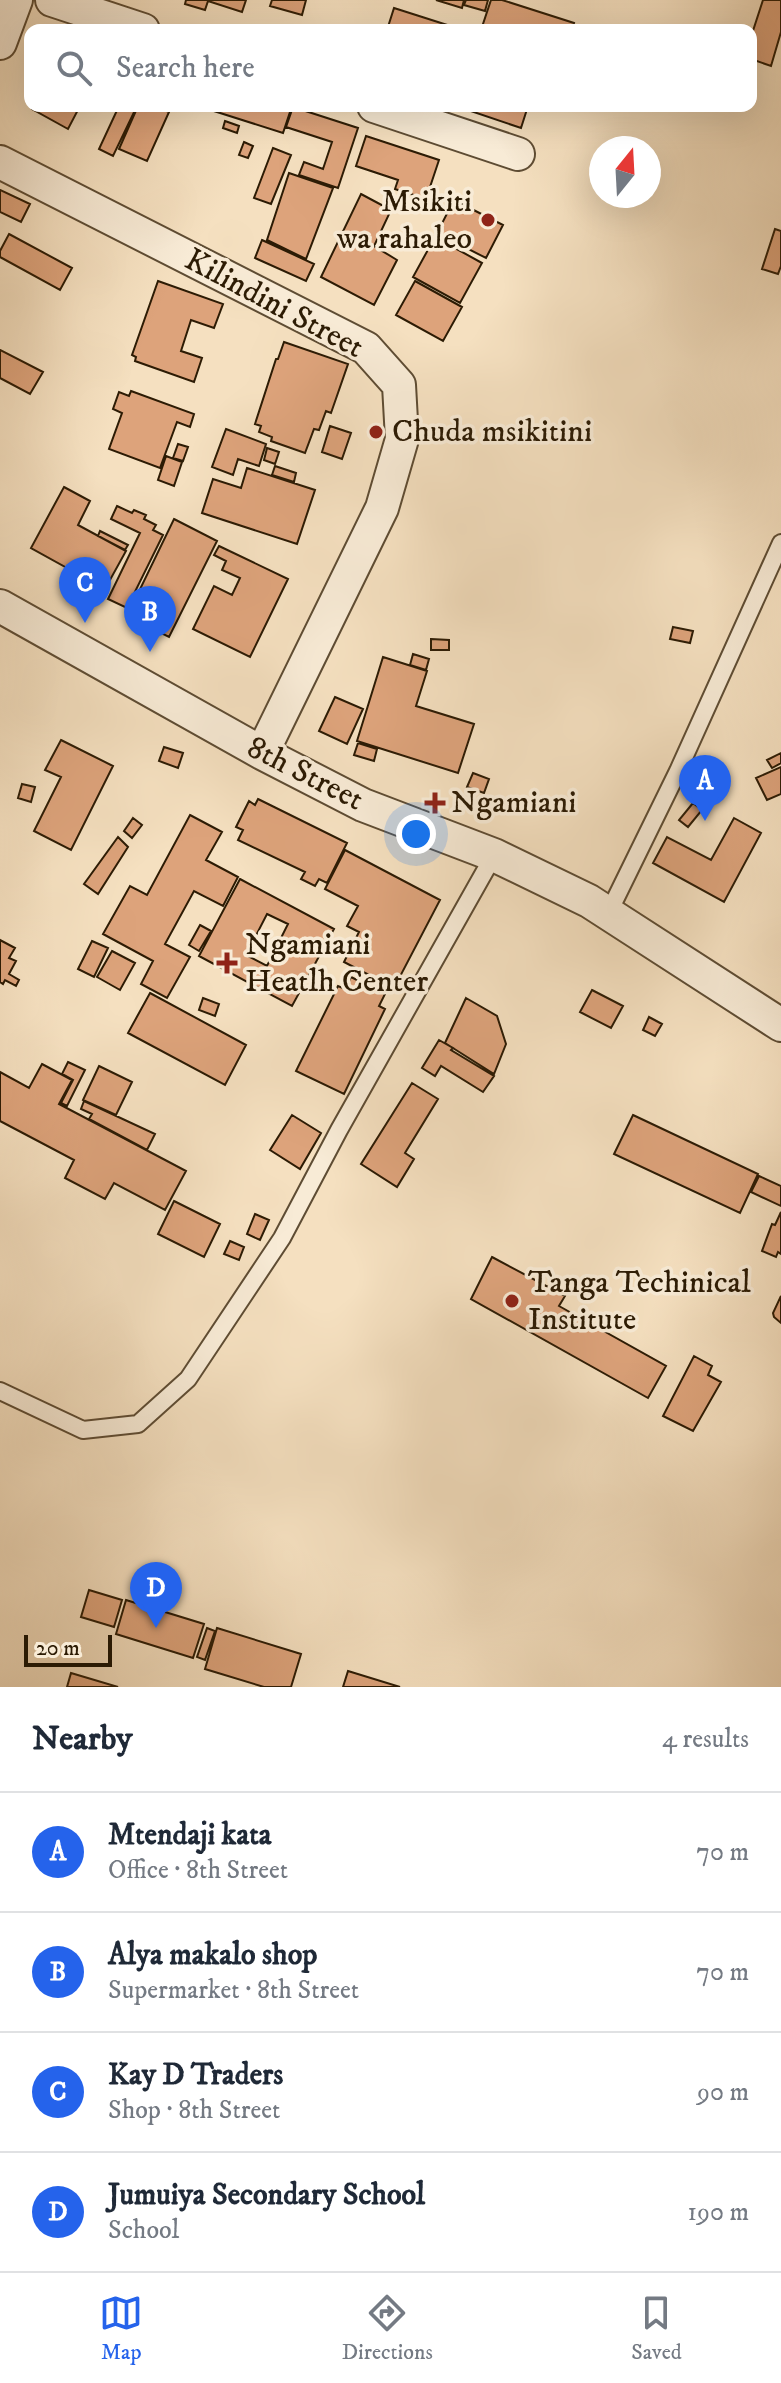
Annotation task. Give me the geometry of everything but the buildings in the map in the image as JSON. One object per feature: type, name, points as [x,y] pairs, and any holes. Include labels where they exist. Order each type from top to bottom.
[{"type":"street","points":[[0,43],[16,0]]},
{"type":"street","points":[[52,0],[125,24]]},
{"type":"street","points":[[392,112],[518,154]]},
{"type":"street","name":"Kilindini Street","points":[[0,162],[366,348],[399,385],[402,439],[382,508],[262,753]]},
{"type":"street","name":"8th Street","points":[[0,606],[262,753],[363,805],[494,855],[589,901],[781,1025]]},
{"type":"lane","points":[[608,914],[678,771],[781,543]]},
{"type":"lane","points":[[0,1391],[83,1430],[138,1424],[188,1379],[282,1238],[339,1130],[494,855]]},
{"type":"place","name":"Msikiti wa rahaleo","points":[[488,220]]},
{"type":"place","name":"Chuda msikitini","points":[[376,432]]},
{"type":"place","name":"Kay D Traders","points":[[85,623]]},
{"type":"place","name":"Alya makalo shop","points":[[150,652]]},
{"type":"place","name":"Ngamiani","points":[[435,803]]},
{"type":"place","name":"Mtendaji kata","points":[[705,821]]},
{"type":"place","name":"Ngamiani Heatlh Center","points":[[227,963]]},
{"type":"place","name":"Tanga Techinical Institute","points":[[512,1301]]},
{"type":"place","name":"Jumuiya Secondary School","points":[[156,1628]]}]
